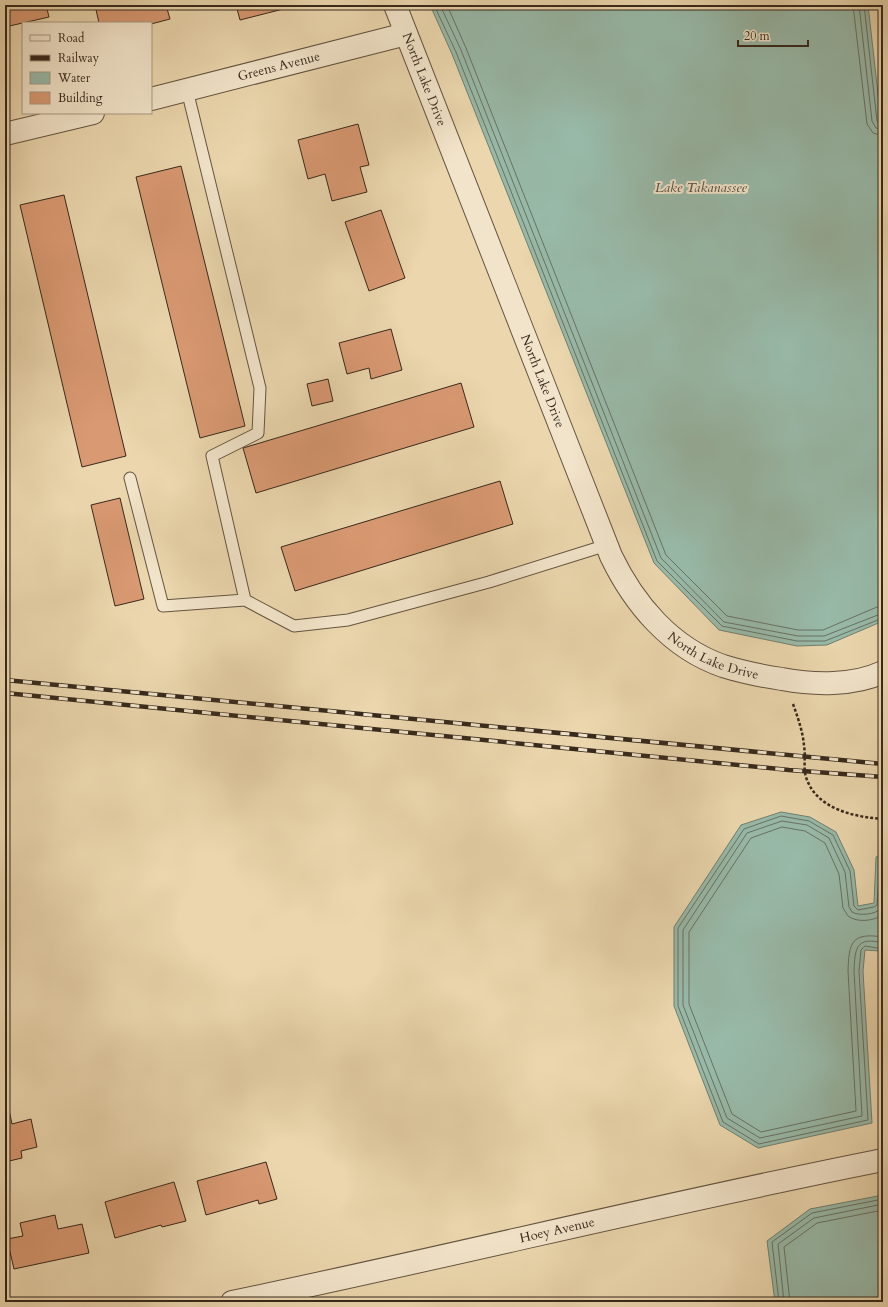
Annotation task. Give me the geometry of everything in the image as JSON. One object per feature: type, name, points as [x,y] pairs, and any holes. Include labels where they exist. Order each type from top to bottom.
[{"type":"street","name":"North Lake Drive","points":[[395,5],[607,545],[620,575],[633,596],[651,618],[672,637],[699,655],[721,665],[749,674],[798,682],[827,683],[860,679],[883,672]]},
{"type":"street","name":"Greens Avenue","points":[[152,99],[406,34]]},
{"type":"street","points":[[5,134],[90,114]]},
{"type":"street","name":"Hoey Avenue","points":[[232,1302],[384,1271],[516,1239],[883,1160]]},
{"type":"lane","points":[[187,90],[260,388],[258,433],[212,456],[245,600]]},
{"type":"lane","points":[[130,478],[163,606],[245,600],[294,626],[348,620],[489,582],[607,545]]},
{"type":"path","points":[[777,679],[790,697],[798,719],[804,746],[804,768],[812,788],[828,804],[841,812],[856,816],[883,819]]},
{"type":"water","name":"Lake Takanassee","points":[[430,5],[868,5],[883,138],[883,621],[827,645],[797,646],[719,630],[654,563],[452,54]]},
{"type":"water","points":[[781,812],[810,817],[836,832],[854,870],[858,906],[874,903],[876,857],[883,853],[883,981],[880,951],[865,950],[863,971],[872,1123],[758,1148],[720,1125],[674,1006],[674,927],[741,825]]},
{"type":"water","points":[[883,1195],[883,1302],[775,1302],[767,1241],[810,1209]]},
{"type":"building","points":[[5,5],[46,5],[49,17],[5,27]]},
{"type":"building","points":[[95,5],[166,5],[170,19],[152,24],[152,22],[99,22]]},
{"type":"building","points":[[236,5],[299,5],[240,20]]},
{"type":"building","points":[[358,124],[369,165],[360,167],[367,192],[332,201],[325,174],[308,179],[298,140]]},
{"type":"building","points":[[181,166],[245,426],[200,438],[136,177]]},
{"type":"building","points":[[64,195],[126,456],[82,467],[20,205]]},
{"type":"building","points":[[381,210],[405,278],[369,291],[345,222]]},
{"type":"building","points":[[391,329],[402,370],[371,379],[369,368],[347,374],[339,343]]},
{"type":"building","points":[[328,379],[333,401],[312,406],[307,384]]},
{"type":"building","points":[[461,383],[474,427],[256,493],[243,448]]},
{"type":"building","points":[[500,481],[513,524],[295,591],[281,547]]},
{"type":"building","points":[[120,498],[144,599],[115,606],[91,505]]},
{"type":"building","points":[[5,1100],[7,1100],[12,1124],[31,1119],[37,1147],[21,1151],[22,1158],[5,1162]]},
{"type":"building","points":[[266,1162],[277,1199],[259,1204],[258,1200],[206,1215],[197,1181]]},
{"type":"building","points":[[174,1182],[186,1221],[162,1227],[161,1225],[115,1238],[105,1202]]},
{"type":"building","points":[[55,1215],[58,1229],[82,1224],[89,1253],[14,1269],[7,1239],[23,1236],[20,1223]]},
{"type":"railway","points":[[5,680],[883,764]]},
{"type":"railway","points":[[5,693],[789,770],[883,777]]}]
